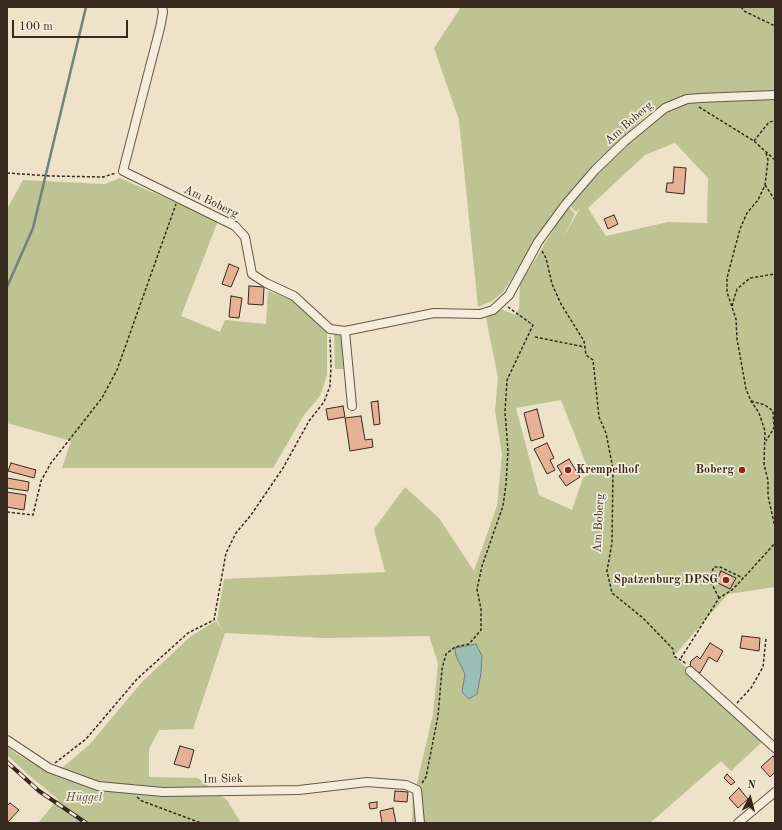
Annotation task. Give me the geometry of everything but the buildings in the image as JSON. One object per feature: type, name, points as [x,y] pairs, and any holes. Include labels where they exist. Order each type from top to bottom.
[{"type":"street","points":[[123,171],[160,28],[163,12],[162,7]]},
{"type":"street","name":"Am Boberg","points":[[123,171],[178,199],[216,215],[235,226],[245,237],[252,274],[266,284],[294,296],[330,329],[345,331],[434,313],[480,314],[493,310],[509,295],[538,242],[565,204],[595,170],[624,142],[665,108],[687,99],[775,95]]},
{"type":"street","points":[[345,331],[352,406]]},
{"type":"street","points":[[690,671],[733,708],[775,748]]},
{"type":"street","name":"Im Siek","points":[[7,740],[49,768],[98,786],[162,792],[299,790],[381,782],[406,785],[417,790]]},
{"type":"street","points":[[417,790],[420,823]]},
{"type":"street","points":[[738,823],[775,792]]},
{"type":"path","points":[[741,7],[744,11],[775,26]]},
{"type":"path","points":[[687,99],[754,141],[775,160]]},
{"type":"path","points":[[754,141],[770,122],[775,121]]},
{"type":"path","points":[[766,153],[768,160],[765,185],[758,200],[747,213],[733,253],[727,278],[727,292],[736,319],[737,339],[744,377],[751,401],[766,431],[764,465],[768,480],[768,496],[775,527]]},
{"type":"path","points":[[7,173],[103,177],[123,171]]},
{"type":"path","points":[[765,185],[775,200]]},
{"type":"path","points":[[7,512],[33,516],[41,481],[52,463],[102,398],[117,370],[178,199]]},
{"type":"path","name":"Am Boberg","points":[[538,242],[546,258],[552,284],[561,304],[584,341],[586,355],[592,360],[599,417],[606,433],[613,469],[612,543],[607,571],[612,593],[643,618],[673,649],[674,656],[686,662],[690,671]]},
{"type":"path","points":[[732,308],[737,289],[750,278],[775,274]]},
{"type":"path","points":[[417,790],[426,777],[438,716],[442,669],[446,654],[455,647],[469,644],[482,630],[481,609],[477,589],[482,566],[503,506],[508,451],[505,412],[507,380],[533,325],[502,303]]},
{"type":"path","points":[[49,768],[86,739],[136,679],[188,633],[214,620],[226,553],[236,533],[251,515],[283,468],[309,421],[324,402],[328,392],[331,367],[330,329]]},
{"type":"path","points":[[535,337],[585,347]]},
{"type":"path","points":[[751,401],[765,405],[773,411],[775,418],[774,428],[766,441]]},
{"type":"path","points":[[680,659],[720,598],[744,578],[775,543]]},
{"type":"path","points":[[720,598],[709,578],[714,567],[720,567],[744,578]]},
{"type":"path","points":[[733,708],[751,688],[763,667],[766,638]]},
{"type":"path","points":[[126,789],[142,801],[201,823]]},
{"type":"green space","name":"Hüggel","points":[[461,7],[775,7],[775,587],[728,594],[674,656],[763,741],[731,771],[721,761],[650,823],[412,823],[413,792],[417,783],[433,714],[438,663],[429,636],[326,638],[225,633],[193,729],[159,730],[149,749],[149,777],[198,778],[227,800],[241,823],[38,823],[58,799],[7,755],[7,746],[18,755],[55,774],[90,744],[142,682],[191,636],[216,621],[222,630],[217,620],[224,579],[385,572],[374,529],[405,487],[439,518],[474,571],[497,506],[502,454],[495,411],[498,378],[486,318],[501,309],[515,315],[519,308],[520,284],[568,206],[575,214],[563,238],[580,208],[576,212],[569,205],[597,172],[655,122],[651,111],[624,136],[558,206],[503,292],[492,301],[478,307],[459,120],[434,48]],"holes":[[[675,143],[708,178],[707,223],[668,222],[606,236],[588,208],[645,155]],[[561,400],[590,474],[583,478],[572,510],[539,495],[516,408]],[[482,656],[477,694],[462,692],[465,674]]]},
{"type":"green space","points":[[120,178],[218,221],[181,316],[220,332],[225,320],[266,324],[268,291],[292,300],[327,332],[327,375],[320,396],[304,415],[273,468],[62,468],[71,441],[7,423],[7,209],[23,180],[105,184]]},
{"type":"green space","points":[[334,332],[339,333],[344,341],[346,369],[335,369]]},
{"type":"water","points":[[476,644],[482,656],[481,673],[477,694],[469,699],[462,692],[465,674],[456,656],[455,648]]},
{"type":"waterway","points":[[7,287],[33,228],[86,7]]},
{"type":"railway","points":[[7,762],[39,791],[86,823]]},
{"type":"place","name":"Krempelhof","points":[[568,470]]},
{"type":"place","name":"Boberg","points":[[742,470]]},
{"type":"place","name":"Spatzenburg DPSG","points":[[726,580]]}]
